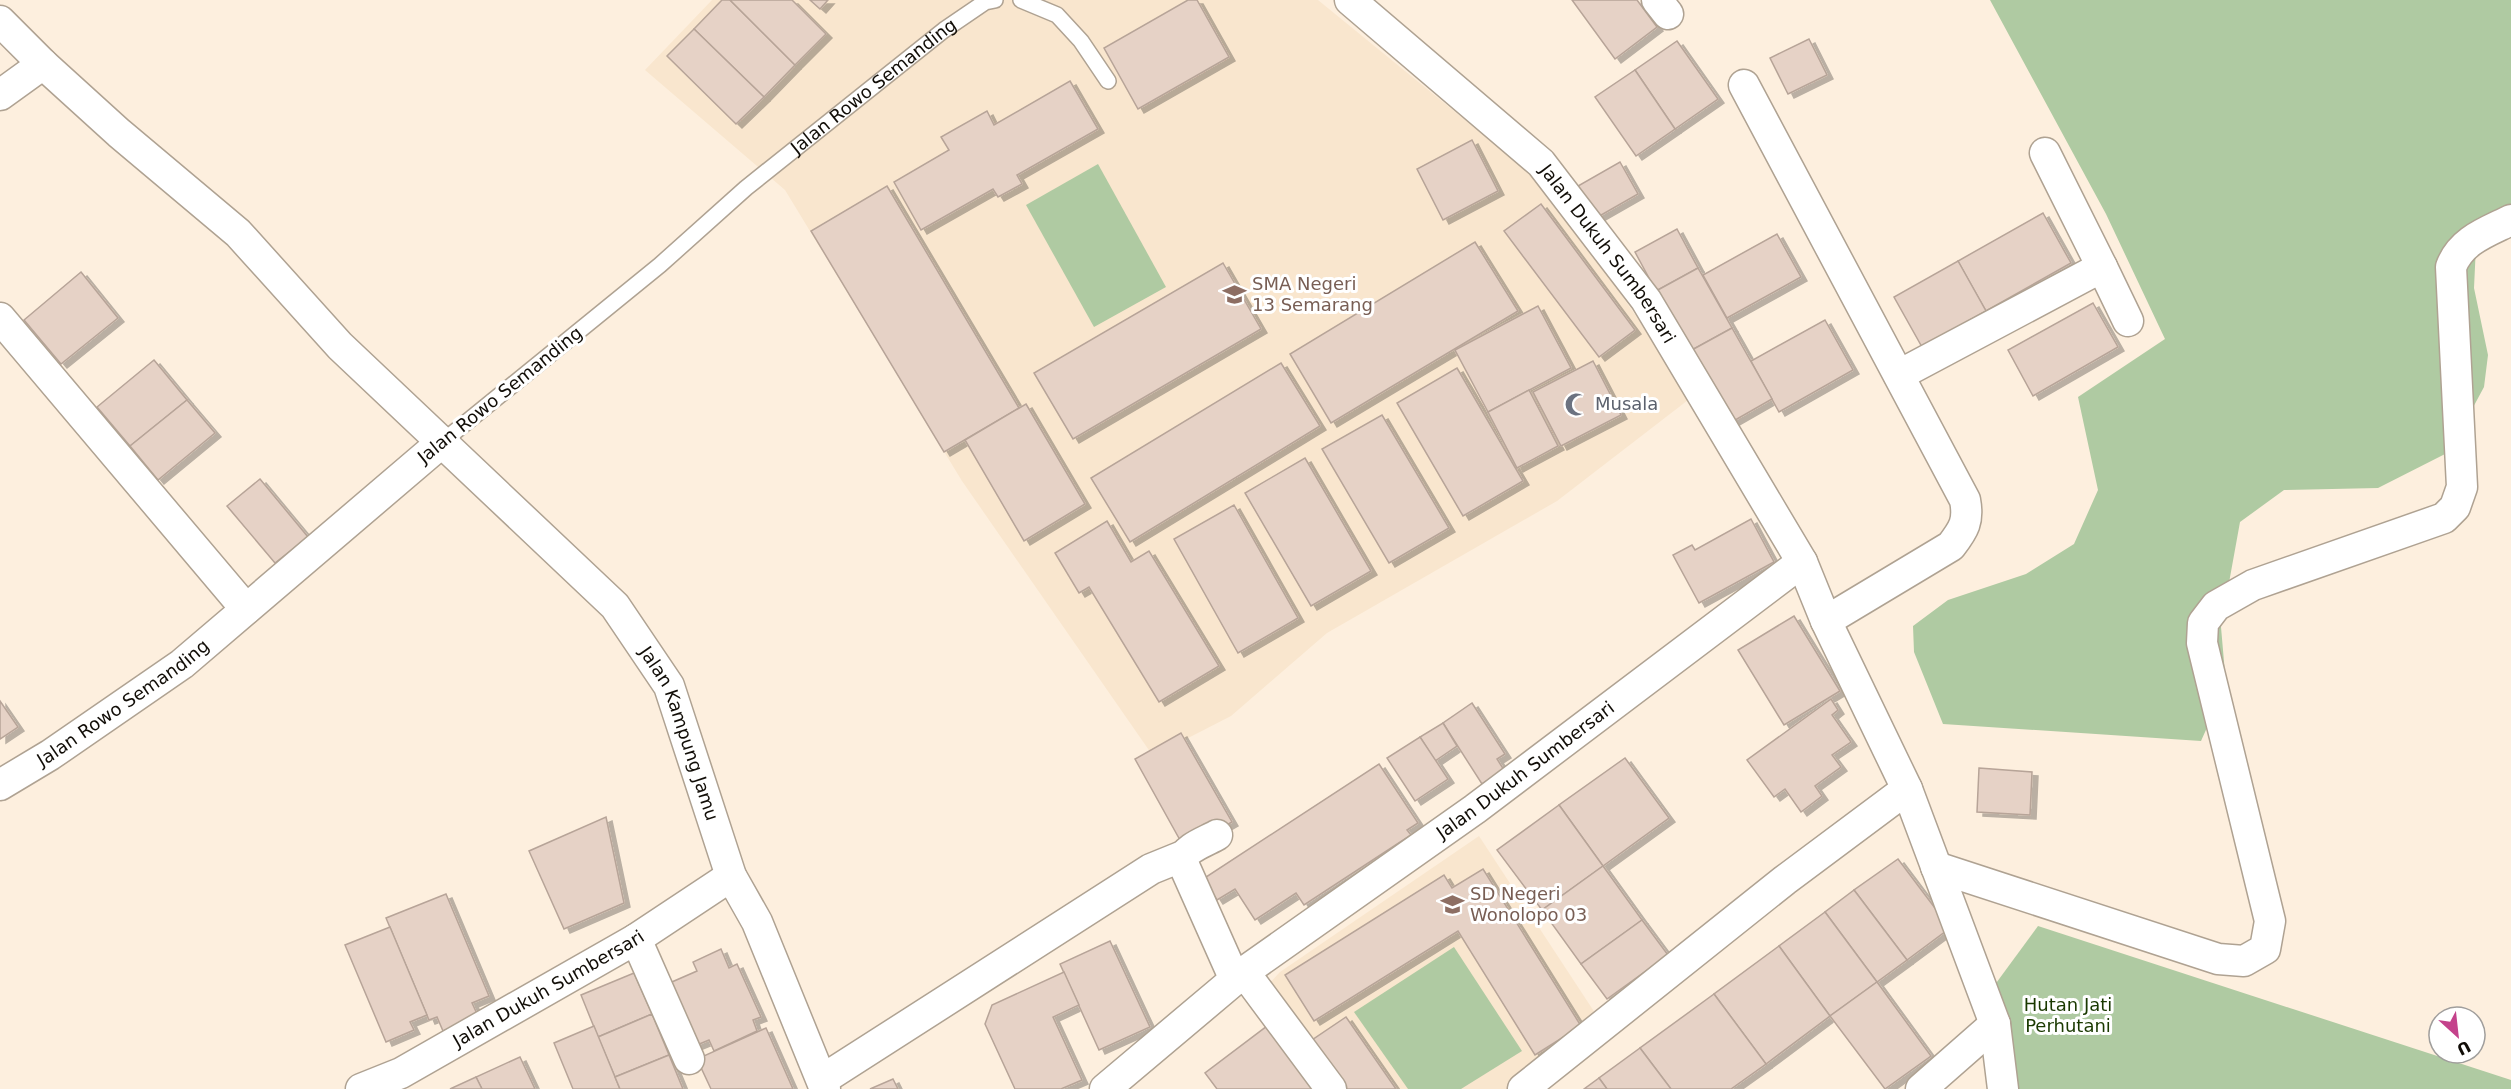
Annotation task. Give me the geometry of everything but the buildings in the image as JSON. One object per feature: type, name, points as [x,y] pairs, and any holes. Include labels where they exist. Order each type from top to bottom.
[{"type":"street","name":"Jalan Dukuh Sumbersari","points":[[1350,0],[1541,163],[1646,300],[1802,562],[1826,621],[1907,789],[1995,1024],[2003,1089]]},
{"type":"street","name":"Jalan Kampung Jamu","points":[[0,21],[119,134],[238,233],[340,345],[615,606],[669,686],[731,876],[758,922],[824,1085]]},
{"type":"street","points":[[0,95],[43,64]]},
{"type":"street","points":[[1744,85],[1965,500],[1968,516],[1962,532],[1951,546],[1826,621]]},
{"type":"street","points":[[2045,153],[2128,321]]},
{"type":"street","points":[[1936,867],[2218,959],[2244,961],[2265,949],[2270,921],[2202,643],[2203,623],[2216,606],[2253,585],[2444,518],[2455,507],[2462,487],[2451,267],[2456,254],[2468,242],[2511,220]]},
{"type":"street","points":[[1899,375],[2102,267]]},
{"type":"street","points":[[0,318],[246,609]]},
{"type":"street","name":"Jalan Rowo Semanding","points":[[0,786],[50,755],[182,664],[441,443]]},
{"type":"street","name":"Jalan Dukuh Sumbersari","points":[[1105,1089],[1239,976],[1475,809],[1802,562]]},
{"type":"street","points":[[1524,1089],[1785,880],[1907,789]]},
{"type":"street","points":[[824,1085],[1168,862],[1217,835]]},
{"type":"street","points":[[1168,862],[1182,861],[1239,976],[1331,1089]]},
{"type":"street","name":"Jalan Dukuh Sumbersari","points":[[361,1089],[406,1081],[636,939],[731,876]]},
{"type":"street","points":[[636,939],[689,1059]]},
{"type":"street","points":[[1921,1089],[1995,1024]]},
{"type":"lane","name":"Jalan Rowo Semanding","points":[[441,443],[660,265],[782,159],[944,30],[985,2],[995,0]]},
{"type":"lane","points":[[1021,0],[1057,15],[1081,41],[1108,81]]},
{"type":"shaded area","name":"SMA Negeri 13 Semarang","points":[[712,0],[1318,0],[1546,186],[1692,397],[1557,501],[1327,633],[1231,716],[1153,756],[962,481],[785,190],[645,70]]},
{"type":"shaded area","name":"SD Negeri Wonolopo 03","points":[[1479,836],[1599,1019],[1507,1089],[1339,1089],[1267,986],[1280,972]]},
{"type":"green space","points":[[1990,0],[2511,0],[2511,214],[2477,224],[2474,288],[2488,355],[2484,387],[2449,452],[2378,488],[2284,490],[2240,522],[2221,627],[2226,685],[2201,741],[1943,724],[1914,652],[1913,626],[1948,600],[2026,574],[2074,544],[2098,490],[2078,397],[2165,339],[2106,214]]},
{"type":"green space","points":[[1098,164],[1166,287],[1094,327],[1026,205]]},
{"type":"green space","name":"Hutan Jati Perhutani","points":[[2038,926],[2427,1053],[2427,1065],[2465,1065],[2511,1080],[2511,1089],[1996,1089],[1980,1005]]},
{"type":"green space","points":[[1454,947],[1522,1051],[1461,1089],[1408,1089],[1354,1012]]},
{"type":"place","name":"SMA Negeri 13 Semarang","points":[[1234,294]]},
{"type":"place","name":"Musala","points":[[1577,404]]},
{"type":"place","name":"SD Negeri Wonolopo 03","points":[[1452,904]]}]
